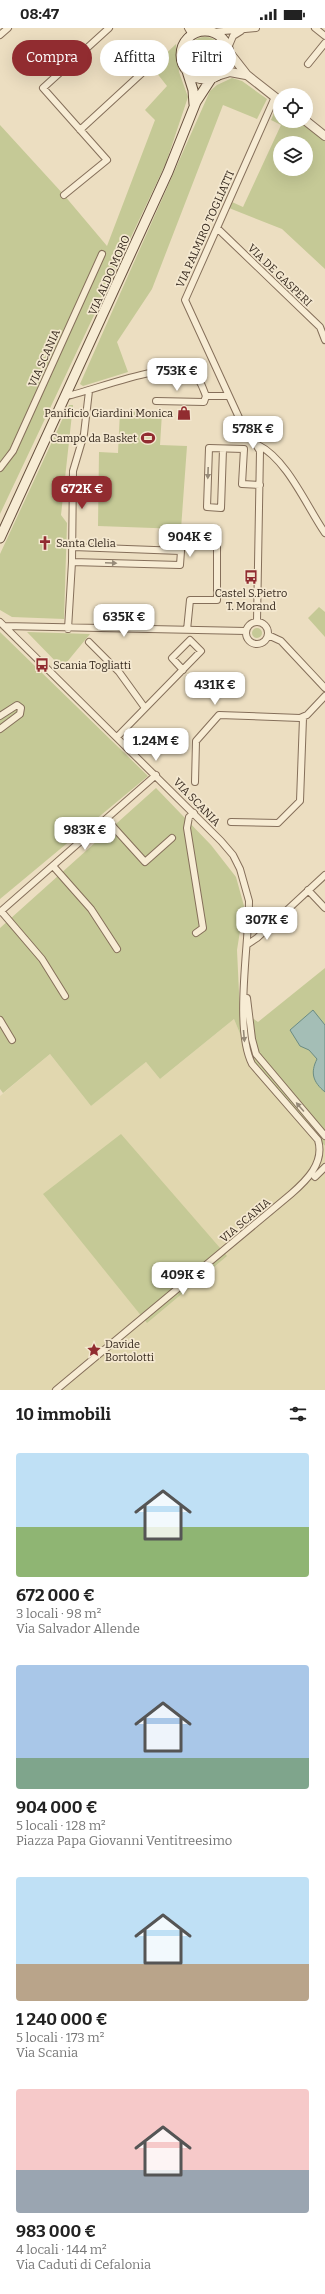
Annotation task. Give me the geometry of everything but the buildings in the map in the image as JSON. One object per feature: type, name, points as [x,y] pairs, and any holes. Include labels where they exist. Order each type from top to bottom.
[{"type":"main road","points":[[188,40],[194,30],[211,31],[224,40]]},
{"type":"main road","name":"VIA ALDO MORO","points":[[189,76],[193,90],[193,108]]},
{"type":"main road","points":[[195,76],[198,78],[214,77]]},
{"type":"main road","name":"VIA ALDO MORO","points":[[0,538],[67,396],[168,172],[193,108],[200,94],[214,77]]},
{"type":"street","points":[[0,35],[8,28]]},
{"type":"street","points":[[64,195],[107,160],[43,88],[109,28]]},
{"type":"street","points":[[211,31],[256,28]]},
{"type":"street","points":[[315,28],[325,36]]},
{"type":"street","points":[[232,40],[233,36],[244,30]]},
{"type":"street","points":[[308,64],[325,43]]},
{"type":"street","points":[[236,60],[247,75],[273,95]]},
{"type":"street","points":[[214,77],[230,72],[247,75]]},
{"type":"street","points":[[80,130],[139,76]]},
{"type":"street","name":"VIA PALMIRO TOGLIATTI","points":[[256,621],[260,451],[241,422],[185,300],[273,110]]},
{"type":"street","points":[[313,127],[325,136]]},
{"type":"street","name":"VIA DE GASPERI","points":[[217,228],[320,327],[325,340]]},
{"type":"street","name":"VIA SCANIA","points":[[0,468],[13,451],[102,254]]},
{"type":"street","points":[[67,396],[87,392],[154,370],[186,371],[194,373],[198,378],[206,396],[204,402],[156,400]]},
{"type":"street","points":[[71,386],[87,392]]},
{"type":"street","points":[[68,629],[73,547],[73,471],[84,434],[87,392]]},
{"type":"street","points":[[206,396],[229,396]]},
{"type":"street","points":[[258,446],[268,452],[290,476],[325,533]]},
{"type":"street","points":[[223,449],[222,508],[207,507],[209,448],[244,449],[242,484],[260,485]]},
{"type":"street","points":[[187,630],[190,600],[217,600],[218,538]]},
{"type":"street","points":[[72,562],[180,565],[181,551],[73,547]]},
{"type":"street","points":[[256,621],[265,625],[268,635],[262,642],[255,644],[248,640],[246,631],[248,626],[256,621]]},
{"type":"street","points":[[2,624],[68,629],[246,631]]},
{"type":"street","name":"VIA SCANIA","points":[[2,624],[156,775],[233,855],[240,869],[249,901],[244,1038],[248,1056],[266,1082],[318,1140],[322,1148],[323,1157],[318,1167],[291,1194]]},
{"type":"street","points":[[268,635],[280,640],[325,688]]},
{"type":"street","points":[[116,737],[145,708],[183,670],[202,651],[190,640],[172,658],[183,670]]},
{"type":"street","points":[[89,642],[119,672],[145,708]]},
{"type":"street","points":[[231,822],[278,822],[300,801],[303,718],[325,696]]},
{"type":"street","points":[[0,716],[17,705],[22,708],[20,714],[0,729]]},
{"type":"street","points":[[195,782],[196,741],[219,714],[303,718]]},
{"type":"street","points":[[65,996],[42,959],[0,911],[107,820],[156,775]]},
{"type":"street","points":[[194,813],[189,817],[187,828],[203,928],[196,933]]},
{"type":"street","points":[[107,820],[145,862],[172,838]]},
{"type":"street","points":[[53,866],[91,909],[118,949]]},
{"type":"street","points":[[248,944],[257,938],[273,921],[325,875]]},
{"type":"street","points":[[308,890],[325,908]]},
{"type":"street","points":[[249,928],[263,927],[273,921]]},
{"type":"street","name":"VIA SCANIA","points":[[245,983],[252,1039],[256,1054],[325,1136]]},
{"type":"street","points":[[0,1020],[12,1040]]},
{"type":"street","name":"VIA SCANIA","points":[[55,1390],[325,1167]]},
{"type":"shaded area","points":[[234,1019],[250,1058],[325,1146],[325,1390],[0,1390],[0,1096],[50,1054],[91,1106],[146,1062],[160,1079]]},
{"type":"green space","points":[[202,37],[215,40],[195,40]]},
{"type":"green space","points":[[176,44],[177,76],[180,76],[188,97],[166,163],[0,514],[0,125],[64,195],[107,246],[155,120],[145,110],[167,86],[159,76],[169,76],[169,51]]},
{"type":"green space","points":[[232,78],[242,81],[267,99],[257,119],[223,105],[152,289],[117,342],[128,372],[83,386],[80,384],[210,91],[217,85]]},
{"type":"green space","points":[[280,128],[309,128],[325,140],[325,269],[282,229],[229,208],[232,202],[243,207],[273,142],[273,176],[313,176],[313,136],[276,136]]},
{"type":"green space","points":[[69,405],[73,405],[61,515],[67,523],[64,619],[12,617],[0,610],[0,554]]},
{"type":"green space","points":[[120,411],[162,413],[160,445],[187,446],[181,529],[98,526],[99,452],[118,453]]},
{"type":"green space","points":[[319,607],[325,612],[325,637],[308,618]]},
{"type":"green space","points":[[255,628],[259,628],[261,629],[261,637],[255,638],[252,635],[252,631]]},
{"type":"green space","points":[[0,632],[148,776],[0,899]]},
{"type":"green space","points":[[27,632],[90,634],[62,668]]},
{"type":"green space","points":[[156,788],[211,845],[236,877],[244,906],[237,950],[240,1014],[244,1012],[258,1022],[325,968],[325,1146],[250,1058],[234,1019],[160,1079],[146,1062],[91,1106],[50,1054],[3,1093],[0,1089],[0,928]]},
{"type":"green space","points":[[121,1134],[227,1256],[147,1323],[43,1194]]},
{"type":"water","points":[[313,1010],[325,1025],[325,1092],[315,1081],[313,1073],[317,1059],[309,1050],[300,1046],[290,1030]]},
{"type":"place","name":"Panificio Giardini Monica","points":[[184,413]]},
{"type":"place","name":"Campo da Basket","points":[[148,438]]},
{"type":"place","name":"Santa Clelia","points":[[45,543]]},
{"type":"place","name":"Castel S.Pietro T. Morand","points":[[251,577]]},
{"type":"place","name":"Scania Togliatti","points":[[42,665]]},
{"type":"place","name":"Davide Bortolotti","points":[[94,1350]]}]
